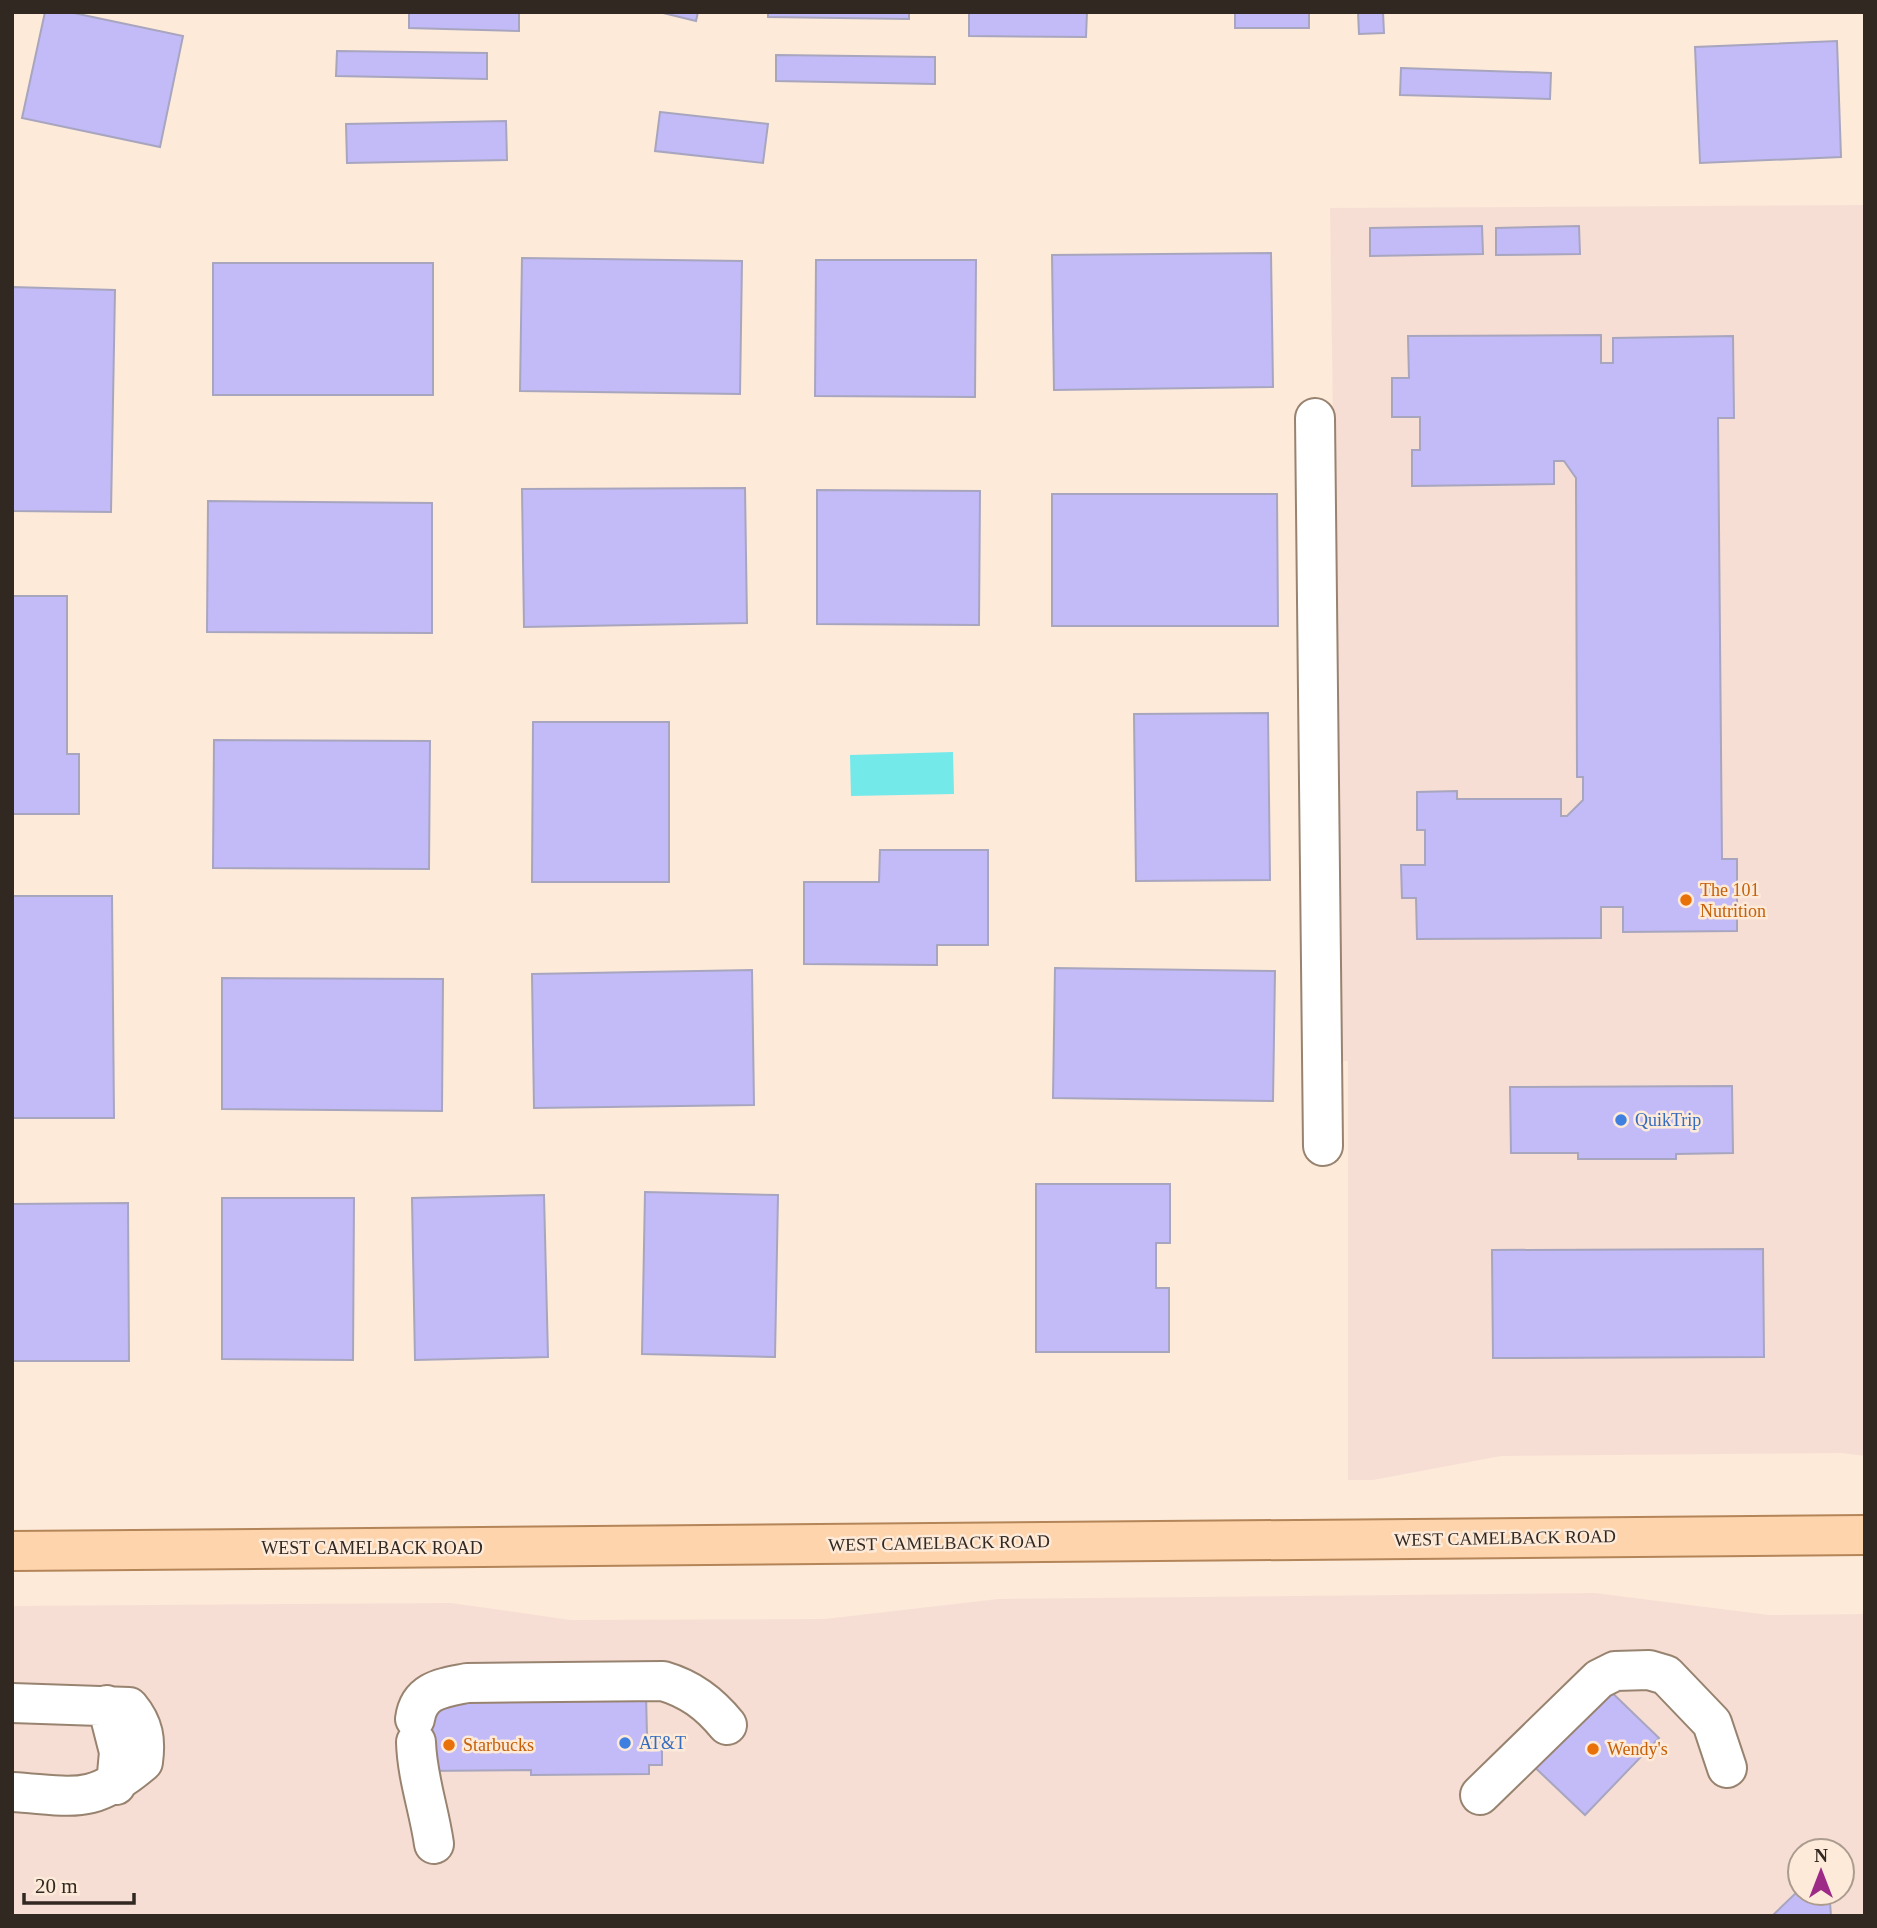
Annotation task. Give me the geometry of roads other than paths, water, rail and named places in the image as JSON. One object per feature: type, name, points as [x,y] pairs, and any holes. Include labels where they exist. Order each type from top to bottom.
[{"type":"main road","name":"WEST CAMELBACK ROAD","points":[[12,1551],[1865,1535]]},
{"type":"lane","points":[[1315,418],[1323,1146]]},
{"type":"lane","points":[[1480,1795],[1599,1679],[1615,1671],[1649,1670],[1666,1675],[1712,1723],[1727,1768]]},
{"type":"lane","points":[[433,1844],[429,1809],[418,1776],[415,1731],[417,1706],[423,1697],[437,1689],[467,1683],[663,1681],[681,1687],[712,1706],[727,1725]]},
{"type":"lane","points":[[12,1703],[130,1707],[141,1721],[146,1742],[143,1762],[116,1785],[86,1797],[12,1792]]},
{"type":"water","points":[[953,752],[954,794],[851,796],[850,755]]},
{"type":"place","name":"The 101 Nutrition","points":[[1686,900]]},
{"type":"place","name":"QuikTrip","points":[[1621,1120]]},
{"type":"place","name":"AT&T","points":[[625,1743]]},
{"type":"place","name":"Starbucks","points":[[449,1745]]},
{"type":"place","name":"Wendy's","points":[[1593,1749]]}]
